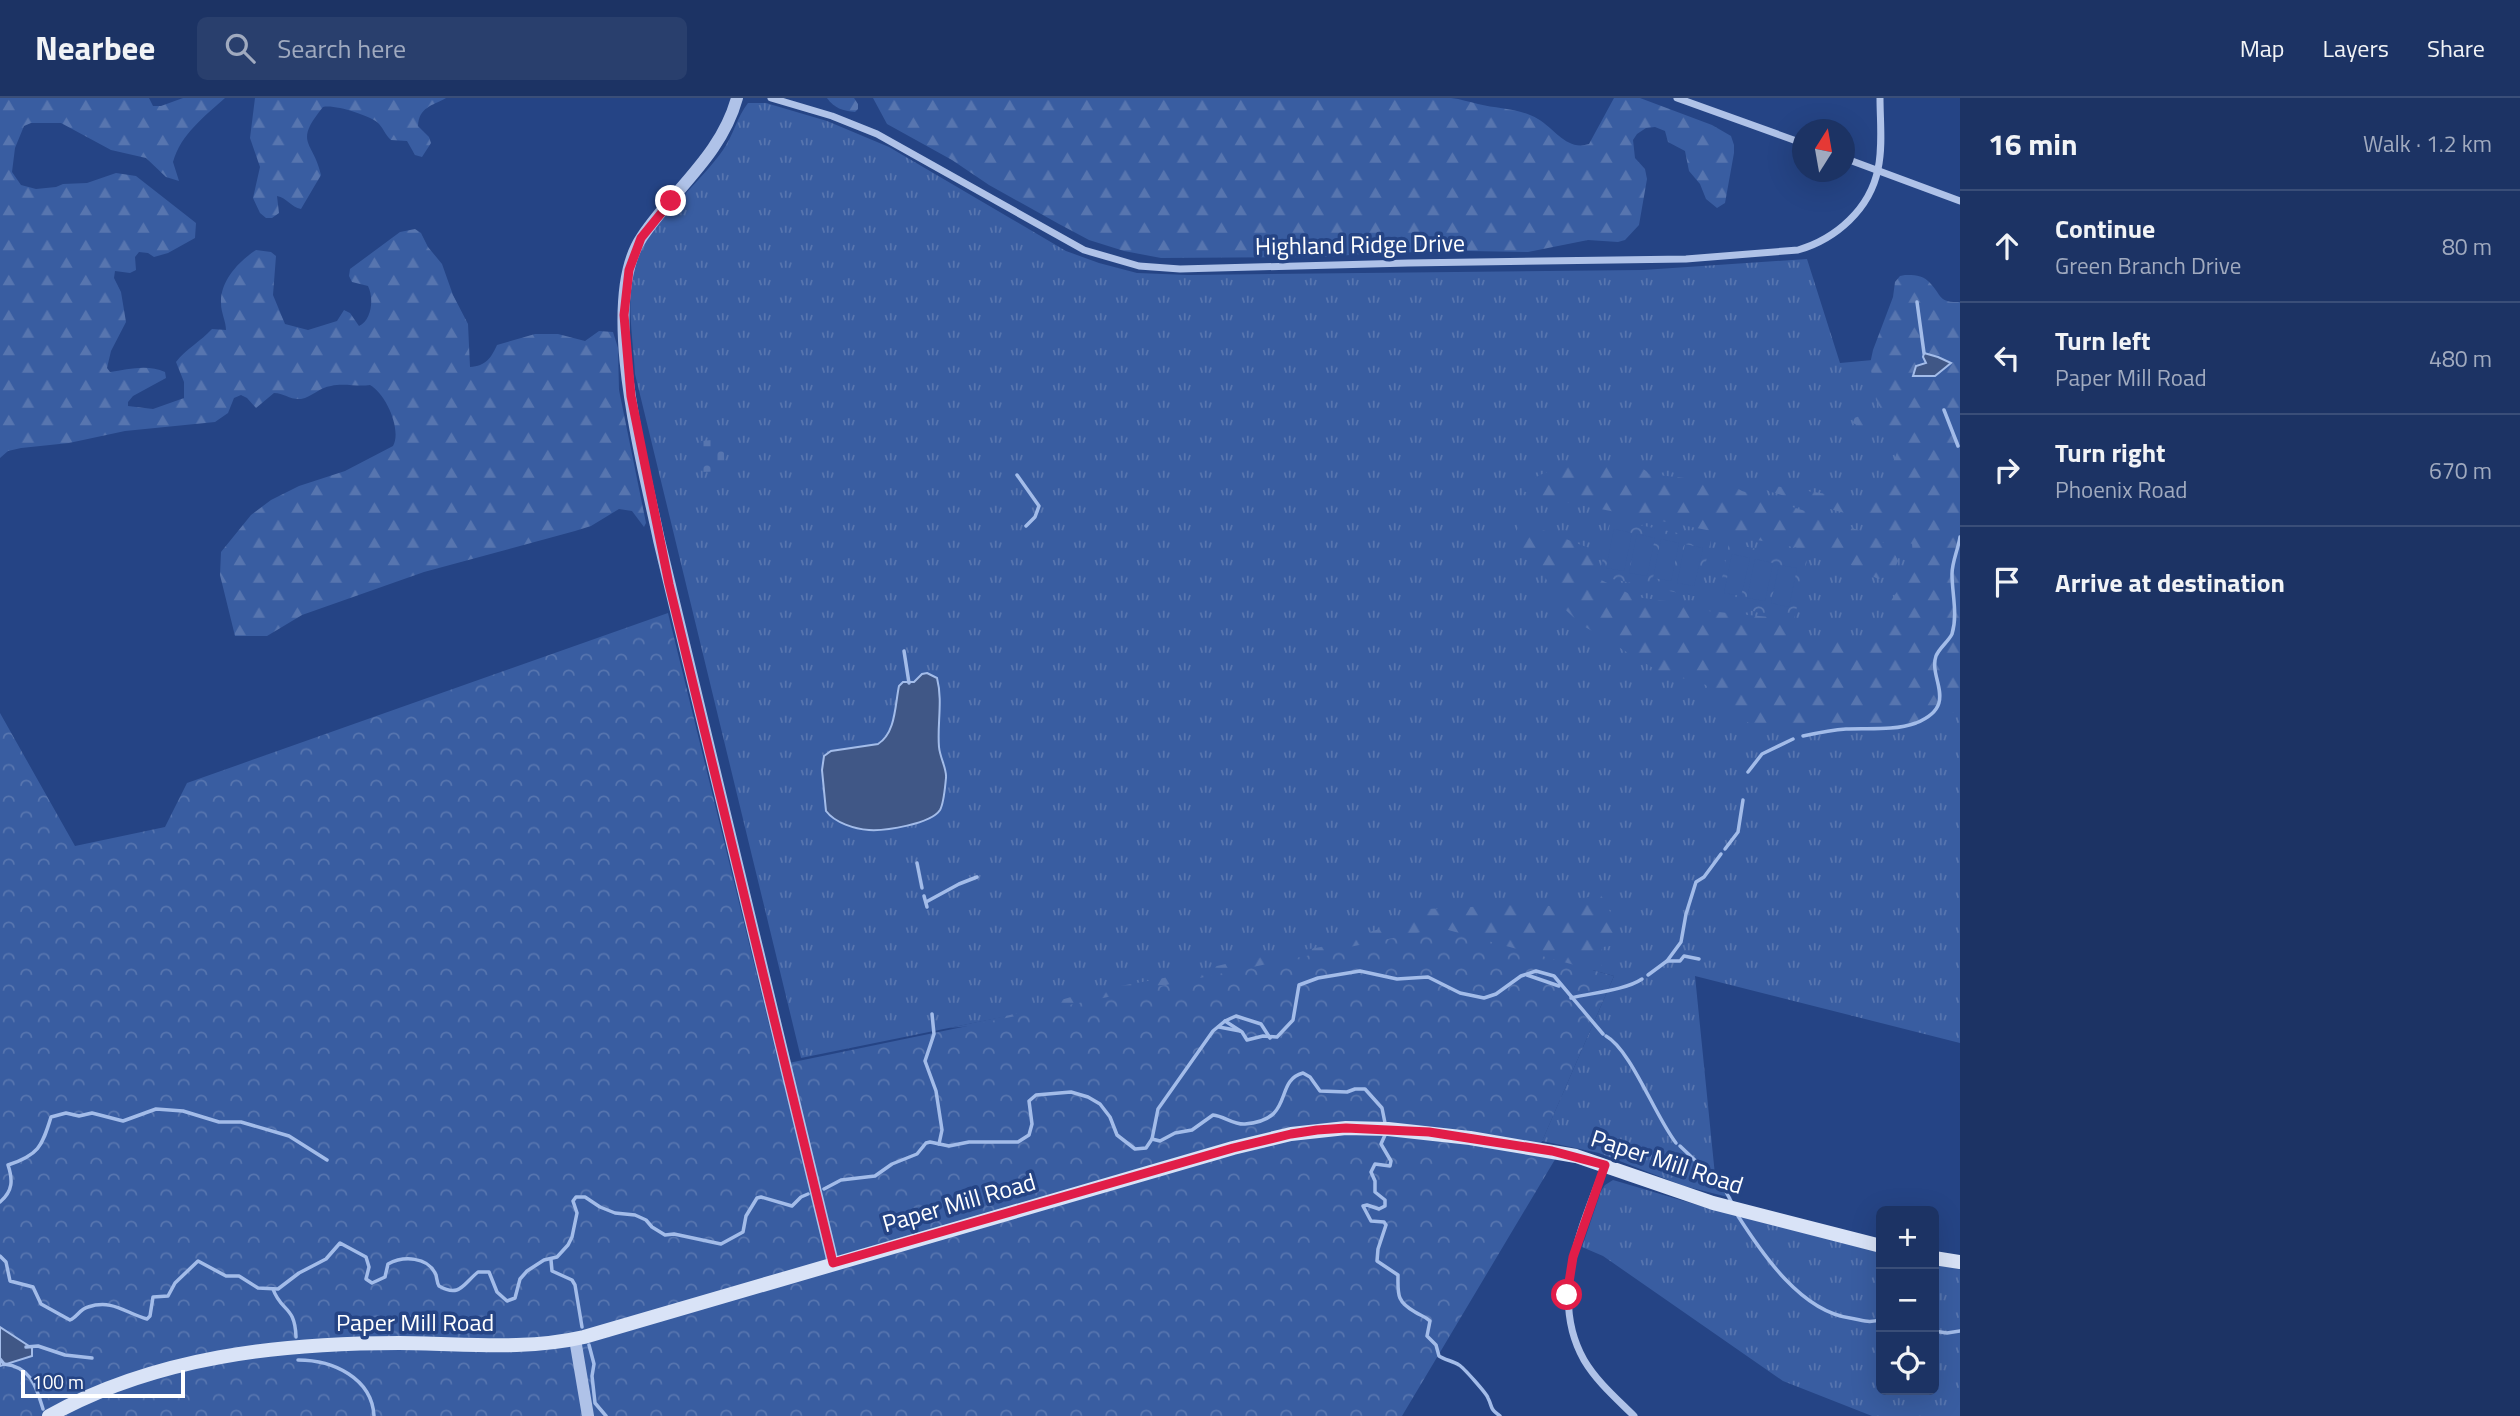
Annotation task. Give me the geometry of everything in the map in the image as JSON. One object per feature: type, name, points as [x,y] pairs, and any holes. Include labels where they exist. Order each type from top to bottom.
[{"type":"main road","name":"Paper Mill Road","points":[[49,1416],[135,1378],[177,1365],[213,1359],[347,1345],[399,1343],[508,1346],[575,1339],[1233,1148],[1317,1130],[1346,1128],[1429,1132],[1552,1151],[1605,1165],[1713,1203],[1876,1245]]},
{"type":"main road","points":[[1939,1259],[1960,1262]]},
{"type":"street","points":[[737,98],[732,117],[718,144],[637,245],[625,295],[625,352],[635,421],[664,562],[833,1263]]},
{"type":"street","name":"Highland Ridge Drive","points":[[771,98],[832,116],[877,134],[1084,250],[1139,266],[1180,269],[1686,259],[1778,253],[1812,246],[1843,226],[1862,204],[1878,169],[1880,98]]},
{"type":"street","points":[[1677,98],[1792,139]]},
{"type":"street","points":[[1855,162],[1960,201]]},
{"type":"street","points":[[1605,1165],[1573,1257],[1568,1286],[1568,1312],[1571,1328],[1584,1360],[1598,1379],[1634,1416]]},
{"type":"street","points":[[575,1339],[588,1416]]},
{"type":"green space","points":[[0,98],[149,98],[153,106],[161,106],[183,98],[225,98],[194,127],[177,152],[173,162],[179,181],[166,177],[146,158],[111,150],[61,123],[31,123],[24,126],[15,148],[12,172],[21,185],[36,189],[87,183],[116,173],[136,176],[196,223],[195,238],[168,253],[154,257],[139,252],[135,257],[136,270],[130,273],[115,271],[114,278],[121,292],[126,322],[111,351],[107,368],[110,372],[152,368],[165,372],[166,378],[133,396],[128,406],[153,409],[184,398],[184,382],[176,362],[212,329],[226,330],[221,303],[227,279],[243,260],[256,250],[271,252],[276,256],[273,295],[285,324],[308,330],[337,321],[344,310],[350,313],[359,326],[369,314],[371,296],[368,286],[352,282],[350,269],[400,232],[415,229],[421,233],[442,264],[453,295],[468,324],[470,367],[487,360],[497,345],[535,334],[558,334],[585,341],[599,331],[613,332],[618,348],[619,390],[646,523],[644,527],[632,511],[619,509],[591,526],[424,572],[302,615],[267,636],[235,636],[220,575],[221,552],[251,515],[271,500],[299,486],[345,471],[393,446],[395,431],[391,413],[382,396],[370,385],[327,387],[301,399],[274,393],[256,408],[241,395],[234,398],[228,413],[215,422],[125,431],[69,443],[21,448],[8,451],[0,458]]},
{"type":"green space","points":[[255,98],[446,98],[427,108],[421,115],[418,126],[431,143],[422,157],[415,155],[407,141],[391,140],[373,119],[343,109],[323,107],[309,128],[307,136],[321,175],[301,209],[277,196],[279,213],[272,218],[266,218],[260,213],[253,198],[260,167],[250,138]]},
{"type":"green space","points":[[827,98],[854,98],[858,109],[855,112],[843,110]]},
{"type":"green space","points":[[873,98],[1451,98],[1524,113],[1538,119],[1568,142],[1581,145],[1589,144],[1614,98],[1640,98],[1712,125],[1731,136],[1734,153],[1725,203],[1717,208],[1706,199],[1700,184],[1689,171],[1685,151],[1668,142],[1665,131],[1655,127],[1646,128],[1637,134],[1633,140],[1635,158],[1645,169],[1647,179],[1639,225],[1625,240],[1618,242],[1588,240],[1528,252],[1161,258],[1124,251],[1089,240],[1059,224],[887,124]]},
{"type":"green space","points":[[748,103],[766,103],[827,121],[889,147],[1066,251],[1137,273],[1188,275],[1643,270],[1807,259],[1840,363],[1960,352],[1960,1043],[1695,976],[1715,1175],[1732,1198],[1684,1186],[1599,1153],[1542,1141],[1614,976],[1441,928],[801,1058],[635,374],[631,317],[633,274],[641,248],[723,150]]},
{"type":"green space","points":[[1905,275],[1923,278],[1943,299],[1960,302],[1960,712],[1939,713],[1922,724],[1838,723],[1807,730],[1779,729],[1749,723],[1733,714],[1706,685],[1658,671],[1582,625],[1557,602],[1541,568],[1516,550],[1516,533],[1520,521],[1589,548],[1599,579],[1636,597],[1674,602],[1708,611],[1769,617],[1784,622],[1803,635],[1864,644],[1870,639],[1895,594],[1908,577],[1912,565],[1912,544],[1851,515],[1771,492],[1749,482],[1878,502],[1881,494],[1889,489],[1891,467],[1901,443],[1853,423],[1854,418],[1881,409],[1876,400],[1870,364],[1893,297],[1895,282]]},
{"type":"green space","points":[[723,439],[725,471],[703,472],[701,441]]},
{"type":"green space","points":[[1586,465],[1637,466],[1649,474],[1728,483],[1742,491],[1873,536],[1893,549],[1898,561],[1892,575],[1878,579],[1851,565],[1808,550],[1550,499],[1522,491],[1543,474]]},
{"type":"green space","points":[[1611,519],[1711,540],[1698,597],[1603,577],[1600,571]]},
{"type":"green space","points":[[1614,529],[1632,533],[1624,571],[1606,568]]},
{"type":"green space","points":[[1637,534],[1655,538],[1647,576],[1629,573]]},
{"type":"green space","points":[[1661,539],[1679,543],[1671,581],[1653,578]]},
{"type":"green space","points":[[1729,543],[1807,560],[1794,620],[1717,603]]},
{"type":"green space","points":[[1685,544],[1703,548],[1694,586],[1677,583]]},
{"type":"green space","points":[[1732,554],[1750,558],[1741,596],[1724,593]]},
{"type":"green space","points":[[1755,559],[1773,563],[1765,601],[1747,598]]},
{"type":"green space","points":[[1779,565],[1797,568],[1789,607],[1771,603]]},
{"type":"green space","points":[[668,613],[779,1065],[1441,928],[1614,976],[1540,1146],[1560,1151],[1402,1416],[0,1416],[0,713],[75,846],[165,827],[187,783]]},
{"type":"green space","points":[[1600,894],[1611,914],[1619,945],[1618,952],[1610,946],[1603,947],[1602,965],[1592,971],[949,1028],[1010,1015],[1088,992],[1321,947],[1386,927],[1426,909],[1535,904],[1564,908]]},
{"type":"green space","points":[[1613,1180],[1711,1209],[1876,1251],[1876,1395],[1939,1395],[1939,1265],[1960,1269],[1960,1416],[1872,1416],[1783,1381],[1603,1256],[1582,1247],[1605,1185]]},
{"type":"shaded area","points":[[1924,353],[1951,363],[1935,376],[1913,376],[1916,366],[1926,363]]},
{"type":"shaded area","points":[[927,673],[937,678],[940,695],[939,747],[946,775],[940,810],[918,823],[886,829],[858,828],[835,819],[826,811],[822,770],[824,756],[831,751],[878,744],[891,726],[899,686],[903,682],[914,682]]},
{"type":"shaded area","points":[[0,1327],[32,1348],[32,1356],[0,1366]]},
{"type":"waterway","points":[[1917,302],[1924,353]]},
{"type":"waterway","points":[[1944,410],[1958,446]]},
{"type":"waterway","points":[[1017,475],[1039,506],[1035,517],[1026,526]]},
{"type":"waterway","points":[[1803,736],[1840,729],[1908,726],[1929,716],[1937,708],[1940,691],[1936,656],[1952,634],[1954,626],[1952,569],[1960,537]]},
{"type":"waterway","points":[[904,651],[909,683]]},
{"type":"waterway","points":[[1748,772],[1762,754],[1793,739]]},
{"type":"waterway","points":[[1725,849],[1738,832],[1743,800]]},
{"type":"waterway","points":[[1648,975],[1667,961],[1681,942],[1696,882],[1704,877],[1721,854]]},
{"type":"waterway","points":[[917,863],[922,888]]},
{"type":"waterway","points":[[926,902],[977,877]]},
{"type":"waterway","points":[[924,896],[927,907]]},
{"type":"waterway","points":[[1667,961],[1680,961],[1684,956],[1699,959]]},
{"type":"waterway","points":[[1225,1021],[1242,1032],[1247,1040],[1263,1036],[1277,1037],[1293,1020],[1299,985],[1318,978],[1360,971],[1397,979],[1428,977],[1460,993],[1484,998],[1496,994],[1521,976],[1536,971],[1554,976],[1603,1034]]},
{"type":"waterway","points":[[1527,975],[1559,986]]},
{"type":"waterway","points":[[1571,998],[1618,989],[1642,979]]},
{"type":"waterway","points":[[932,1014],[934,1034],[925,1061],[936,1091],[942,1130],[939,1144]]},
{"type":"waterway","points":[[824,1189],[841,1180],[875,1176],[892,1164],[917,1154],[930,1142],[949,1146],[969,1142],[1018,1142],[1029,1135],[1032,1124],[1029,1101],[1036,1095],[1071,1092],[1088,1097],[1100,1104],[1110,1117],[1117,1135],[1135,1149],[1146,1148],[1152,1139],[1158,1109],[1213,1031],[1236,1016],[1261,1024],[1270,1038]]},
{"type":"waterway","points":[[1219,1027],[1240,1031]]},
{"type":"waterway","points":[[1606,1036],[1625,1055],[1676,1143]]},
{"type":"waterway","points":[[1152,1139],[1160,1141],[1175,1133],[1192,1130],[1213,1115],[1241,1124],[1261,1121],[1278,1108],[1288,1084],[1303,1073],[1310,1077],[1320,1091],[1347,1092],[1365,1089],[1382,1108],[1385,1123]]},
{"type":"waterway","points":[[0,1202],[11,1185],[8,1165],[32,1153],[45,1136],[51,1117],[66,1113],[79,1116],[92,1113],[123,1121],[156,1109],[183,1111],[219,1122],[241,1122],[289,1136],[327,1160]]},
{"type":"waterway","points":[[1385,1135],[1381,1144],[1391,1161],[1390,1166],[1375,1164],[1371,1172],[1375,1181],[1375,1192],[1385,1200],[1385,1206],[1379,1209],[1363,1206],[1371,1221],[1384,1222],[1386,1225],[1377,1261],[1398,1275],[1398,1292],[1404,1304],[1430,1321],[1427,1336],[1436,1345],[1439,1356],[1465,1370],[1484,1391],[1493,1409],[1500,1416]]},
{"type":"waterway","points":[[1680,1146],[1724,1188],[1732,1203]]},
{"type":"waterway","points":[[0,1256],[6,1262],[10,1281],[33,1287],[41,1304],[70,1320],[85,1308],[97,1305],[112,1306],[147,1319],[150,1316],[153,1297],[168,1296],[175,1283],[198,1261],[226,1276],[239,1276],[258,1288],[278,1289],[299,1273],[326,1259],[340,1243],[366,1257],[369,1267],[366,1279],[372,1283],[385,1277],[388,1264],[415,1259],[432,1269],[439,1286],[452,1291],[461,1288],[478,1272],[489,1272],[497,1292],[507,1301],[515,1298],[520,1279],[527,1271],[544,1260],[557,1257],[568,1245],[577,1213],[573,1201],[576,1197],[585,1197],[615,1213],[635,1215],[665,1235],[674,1234],[721,1244],[743,1232],[746,1216],[757,1198],[792,1206],[808,1194]]},
{"type":"waterway","points":[[1738,1216],[1772,1264],[1815,1305],[1850,1318],[1876,1320]]},
{"type":"waterway","points":[[551,1260],[552,1271],[572,1280],[575,1285],[582,1327]]},
{"type":"waterway","points":[[273,1289],[293,1319],[296,1337]]},
{"type":"waterway","points":[[1939,1332],[1960,1331]]},
{"type":"waterway","points":[[589,1345],[594,1364],[592,1376],[595,1403],[606,1416]]},
{"type":"waterway","points":[[26,1347],[38,1346],[65,1355],[92,1358]]},
{"type":"waterway","points":[[0,1359],[4,1364],[26,1373],[35,1385],[43,1409]]},
{"type":"waterway","points":[[298,1360],[324,1363],[348,1374],[366,1391],[374,1416]]},
{"type":"route","points":[[671,201],[641,238],[632,257],[624,315],[627,373],[669,584],[833,1263],[1218,1152],[1291,1134],[1346,1128],[1388,1129],[1429,1132],[1552,1151],[1605,1165],[1578,1239],[1567,1295]]}]
